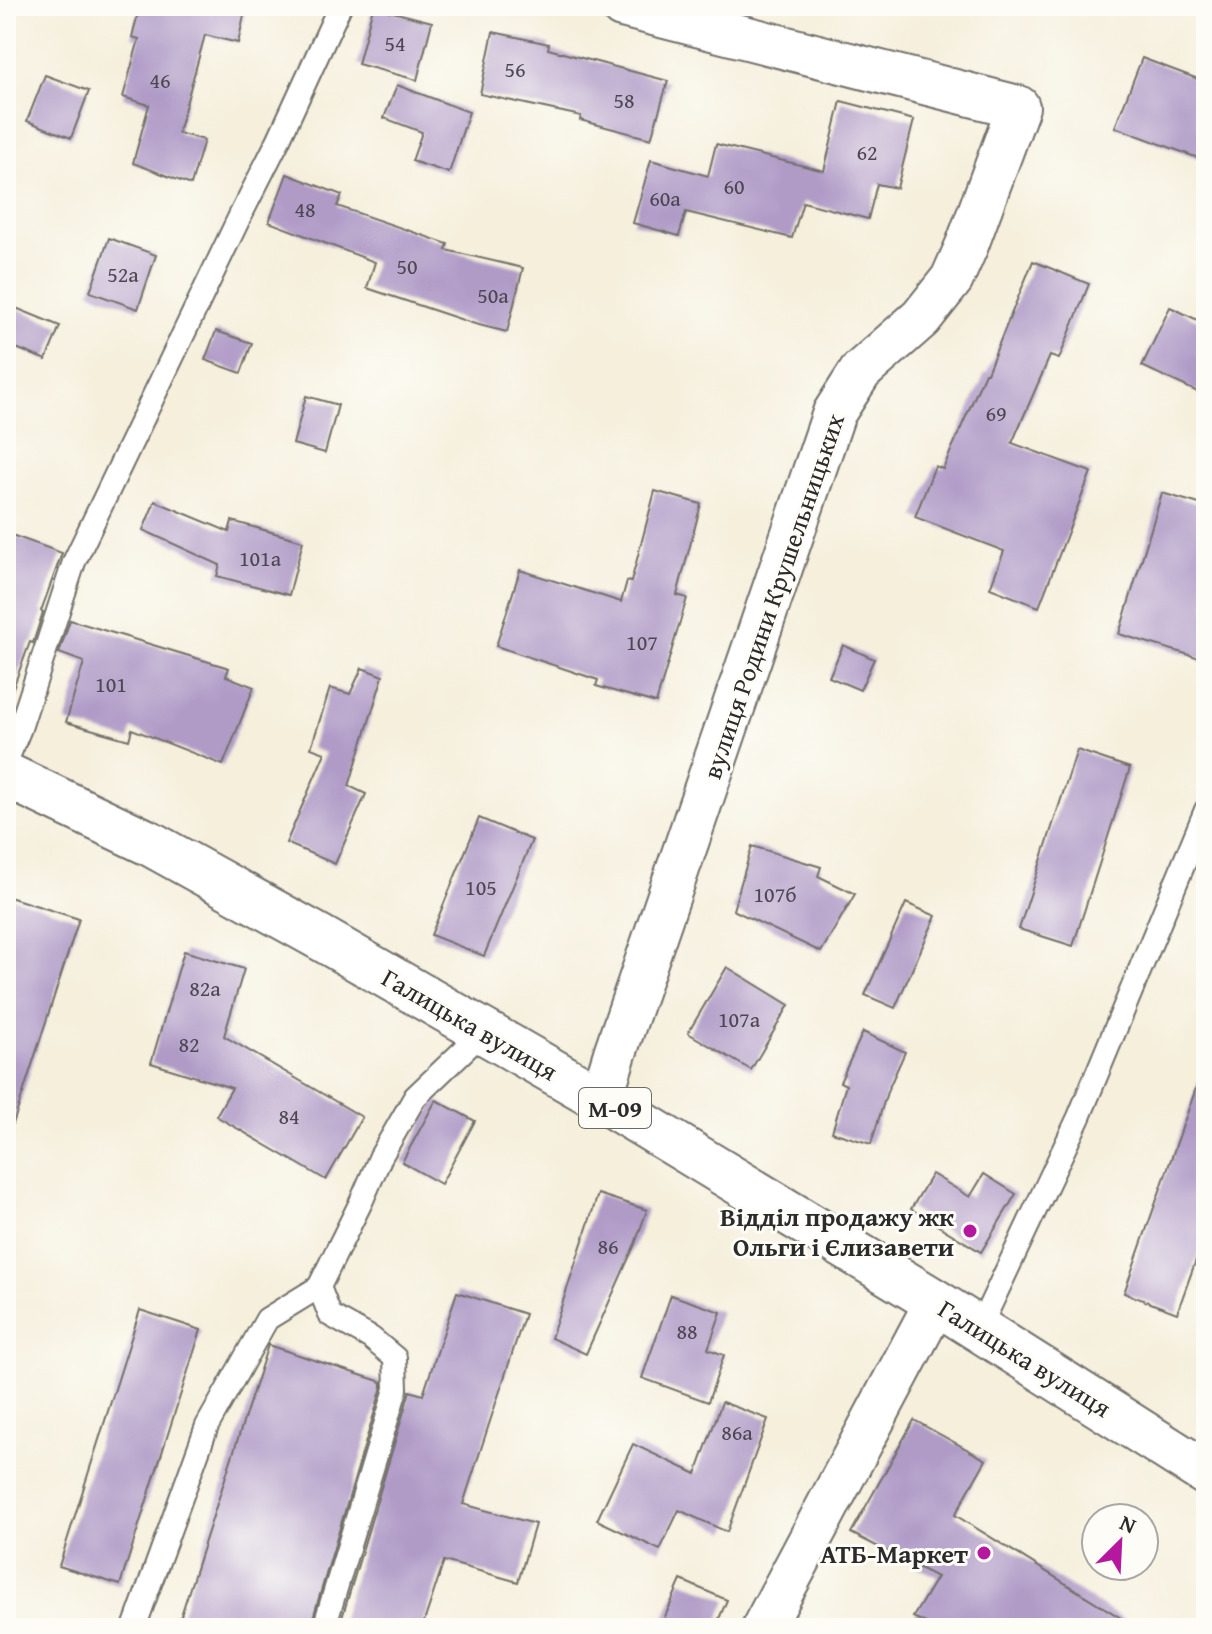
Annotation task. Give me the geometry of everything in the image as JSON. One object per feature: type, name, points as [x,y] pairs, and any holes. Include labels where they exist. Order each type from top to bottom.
[{"type":"main road","name":"Галицька вулиця","points":[[6,775],[151,844],[601,1099],[936,1302],[1206,1473]]},
{"type":"street","name":"вулиця Родини Крушельницьких","points":[[601,1099],[834,413],[861,371],[921,318],[952,279],[1018,107],[622,6]]},
{"type":"street","points":[[763,1628],[936,1302]]},
{"type":"lane","points":[[6,762],[74,562],[340,6]]},
{"type":"lane","points":[[979,1329],[1079,1117],[1206,810]]},
{"type":"lane","points":[[134,1628],[207,1426],[267,1319],[319,1287],[381,1156],[415,1097],[483,1032]]},
{"type":"lane","points":[[319,1287],[330,1315],[371,1338],[395,1358],[396,1374],[396,1389],[324,1628]]},
{"type":"building","points":[[140,6],[246,6],[238,43],[205,35],[178,133],[204,140],[191,185],[133,163],[149,105],[123,97],[139,39],[132,37]]},
{"type":"building","points":[[373,7],[432,22],[417,80],[358,64]]},
{"type":"building","points":[[493,32],[549,44],[548,49],[668,81],[651,139],[580,120],[581,116],[480,94]]},
{"type":"building","points":[[1142,58],[1206,82],[1206,161],[1115,127]]},
{"type":"building","points":[[45,75],[89,91],[71,138],[27,121]]},
{"type":"building","points":[[397,85],[469,112],[449,173],[412,161],[422,132],[384,118]]},
{"type":"building","points":[[841,101],[914,120],[897,188],[877,184],[868,219],[803,202],[792,238],[686,212],[679,236],[633,223],[651,160],[708,176],[716,144],[824,171]]},
{"type":"building","points":[[287,174],[342,195],[337,206],[448,244],[446,250],[523,268],[507,332],[367,288],[375,262],[269,222]]},
{"type":"building","points":[[109,238],[156,255],[138,309],[90,292]]},
{"type":"building","points":[[1033,261],[1089,284],[1059,359],[1050,356],[1012,443],[1091,472],[1039,607],[990,588],[1004,551],[915,517],[935,466],[943,469]]},
{"type":"building","points":[[6,304],[60,326],[46,360],[6,344]]},
{"type":"building","points":[[1170,307],[1206,324],[1206,396],[1142,366]]},
{"type":"building","points":[[216,331],[252,343],[241,373],[205,360]]},
{"type":"building","points":[[306,396],[338,405],[325,453],[293,444]]},
{"type":"building","points":[[655,491],[701,504],[677,595],[687,598],[656,703],[596,686],[598,680],[496,646],[520,570],[621,602],[627,581],[631,582]]},
{"type":"building","points":[[1162,493],[1206,506],[1206,660],[1119,634]]},
{"type":"building","points":[[155,501],[229,532],[232,521],[303,541],[289,595],[217,576],[220,565],[143,530]]},
{"type":"building","points":[[6,533],[62,553],[33,643],[30,642],[10,696],[6,695]]},
{"type":"building","points":[[70,620],[229,668],[226,676],[254,687],[223,765],[132,729],[129,740],[66,722],[84,662],[59,653]]},
{"type":"building","points":[[843,645],[874,659],[860,690],[829,677]]},
{"type":"building","points":[[362,668],[383,676],[349,786],[366,794],[335,864],[286,843],[325,753],[311,748],[330,688],[350,694]]},
{"type":"building","points":[[1077,750],[1130,768],[1073,946],[1019,929]]},
{"type":"building","points":[[479,818],[532,840],[484,956],[431,935]]},
{"type":"building","points":[[752,846],[821,867],[818,876],[855,894],[821,952],[733,910]]},
{"type":"building","points":[[6,896],[79,919],[13,1124],[6,1123]]},
{"type":"building","points":[[906,903],[936,916],[895,1008],[865,995]]},
{"type":"building","points":[[184,951],[244,969],[224,1036],[362,1117],[326,1180],[216,1116],[232,1088],[151,1063]]},
{"type":"building","points":[[727,967],[789,1005],[751,1070],[688,1033]]},
{"type":"building","points":[[863,1032],[905,1052],[887,1092],[871,1144],[832,1132],[846,1085],[840,1082]]},
{"type":"building","points":[[1201,1074],[1206,1075],[1206,1232],[1177,1313],[1124,1293]]},
{"type":"building","points":[[436,1100],[475,1121],[441,1184],[402,1162]]},
{"type":"building","name":"Відділ продажу жк Ольги і Єлизавети","points":[[932,1174],[970,1197],[984,1174],[1016,1194],[981,1252],[911,1209]]},
{"type":"building","points":[[598,1194],[647,1210],[586,1354],[551,1338]]},
{"type":"building","points":[[457,1292],[525,1314],[463,1504],[535,1524],[518,1582],[444,1561],[422,1628],[339,1628],[410,1391],[423,1395]]},
{"type":"building","points":[[671,1295],[721,1312],[708,1349],[724,1355],[708,1402],[642,1378]]},
{"type":"building","points":[[140,1310],[201,1330],[120,1585],[59,1566]]},
{"type":"building","points":[[268,1345],[382,1382],[310,1628],[177,1628]]},
{"type":"building","points":[[722,1402],[768,1419],[727,1532],[679,1510],[660,1550],[597,1520],[633,1444],[696,1474]]},
{"type":"building","points":[[914,1420],[986,1460],[955,1515],[1137,1628],[936,1628],[913,1617],[937,1577],[851,1533]]},
{"type":"building","points":[[681,1580],[727,1600],[715,1628],[660,1628]]},
{"type":"place","name":"Відділ продажу жк Ольги і Єлизавети","points":[[970,1231]]},
{"type":"place","name":"ATБ-Маркет","points":[[984,1553]]}]
